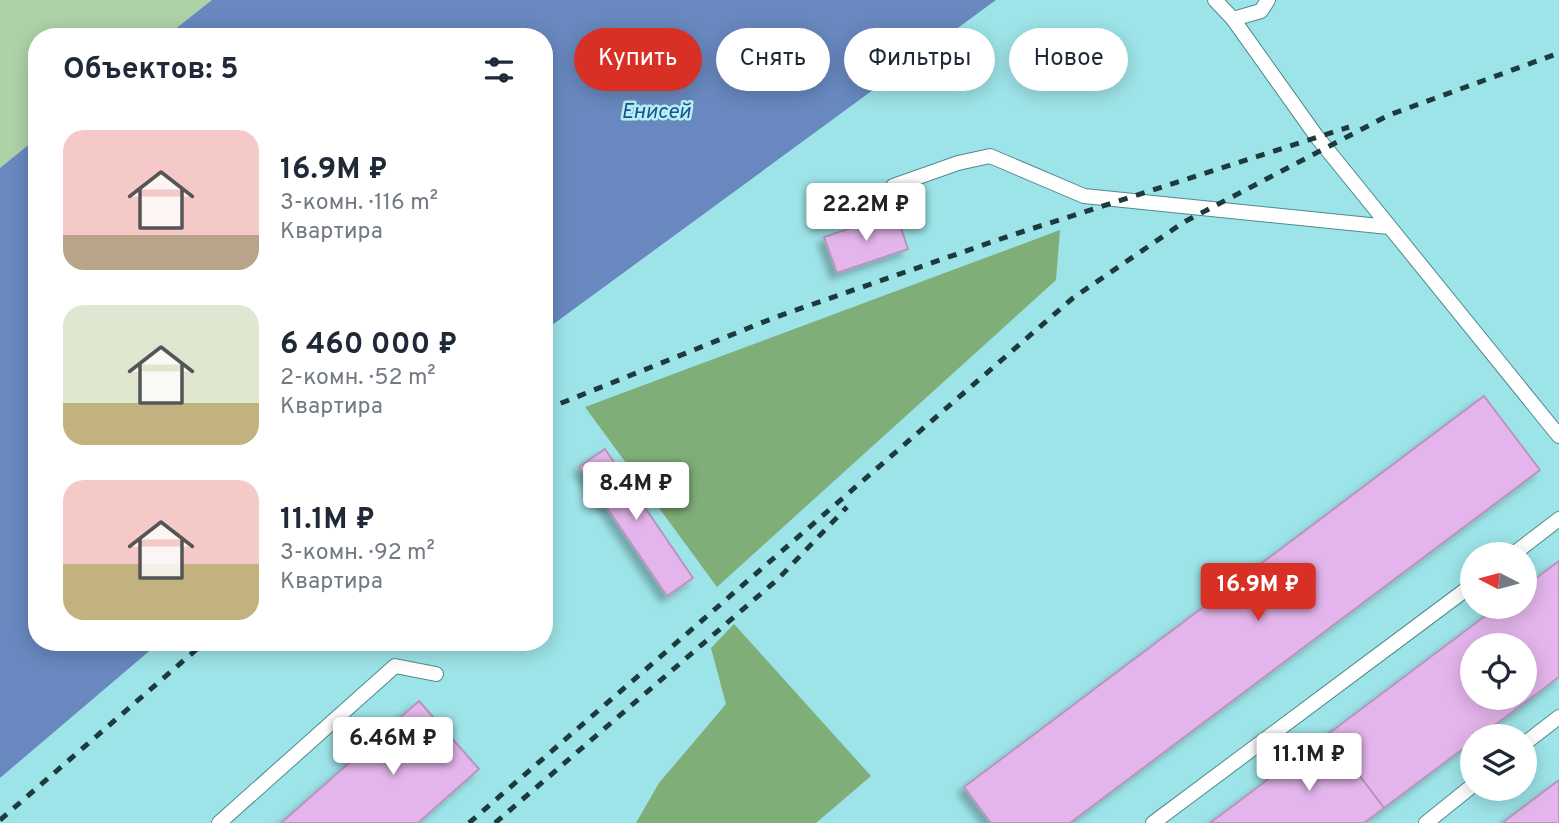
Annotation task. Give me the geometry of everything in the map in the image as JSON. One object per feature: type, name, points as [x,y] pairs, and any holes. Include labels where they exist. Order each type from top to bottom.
[{"type":"lane","points":[[1214,0],[1233,19],[1317,137],[1559,436]]},
{"type":"lane","points":[[1233,19],[1261,11],[1268,0]]},
{"type":"lane","points":[[893,186],[958,163],[990,156],[1084,196],[1389,227]]},
{"type":"lane","points":[[1529,542],[1559,519]]},
{"type":"lane","points":[[1153,823],[1460,594]]},
{"type":"lane","points":[[219,823],[395,666],[436,674]]},
{"type":"lane","points":[[1537,734],[1559,717]]},
{"type":"lane","points":[[1426,823],[1460,796]]},
{"type":"shaded area","points":[[996,0],[1559,0],[1559,823],[0,823],[0,778],[149,651],[553,651],[553,324],[872,91],[995,91],[995,28],[958,28]]},
{"type":"green space","points":[[0,0],[212,0],[176,28],[28,28],[28,145],[0,168]]},
{"type":"green space","points":[[1060,230],[1056,280],[717,587],[585,407]]},
{"type":"green space","points":[[734,624],[871,776],[816,823],[636,823],[659,783],[726,704],[711,648]]},
{"type":"water","name":"Енисей","points":[[212,0],[996,0],[958,28],[844,28],[844,91],[872,91],[553,324],[553,28],[176,28]]},
{"type":"water","points":[[28,145],[28,651],[149,651],[0,778],[0,168]]},
{"type":"building","points":[[896,213],[908,249],[837,273],[824,237]]},
{"type":"building","points":[[1484,396],[1540,470],[1070,823],[991,823],[964,787]]},
{"type":"building","points":[[605,449],[693,578],[667,596],[579,467]]},
{"type":"building","points":[[1559,561],[1559,677],[1537,694],[1537,633],[1462,633],[1480,620],[1536,620],[1537,577]]},
{"type":"building","points":[[1460,635],[1460,710],[1515,710],[1496,724],[1460,724],[1460,751],[1384,808],[1328,734]]},
{"type":"building","points":[[419,701],[479,769],[418,823],[281,823]]},
{"type":"building","points":[[1328,734],[1384,808],[1364,823],[1210,823]]},
{"type":"building","points":[[1559,780],[1559,823],[1502,823],[1531,801],[1537,801],[1537,797]]},
{"type":"railway","points":[[469,823],[1073,298],[1184,222],[1389,115],[1559,53]]},
{"type":"railway","points":[[553,406],[776,317],[1009,236],[1349,127]]},
{"type":"railway","points":[[495,823],[778,579],[847,507]]},
{"type":"railway","points":[[0,820],[195,651]]}]
